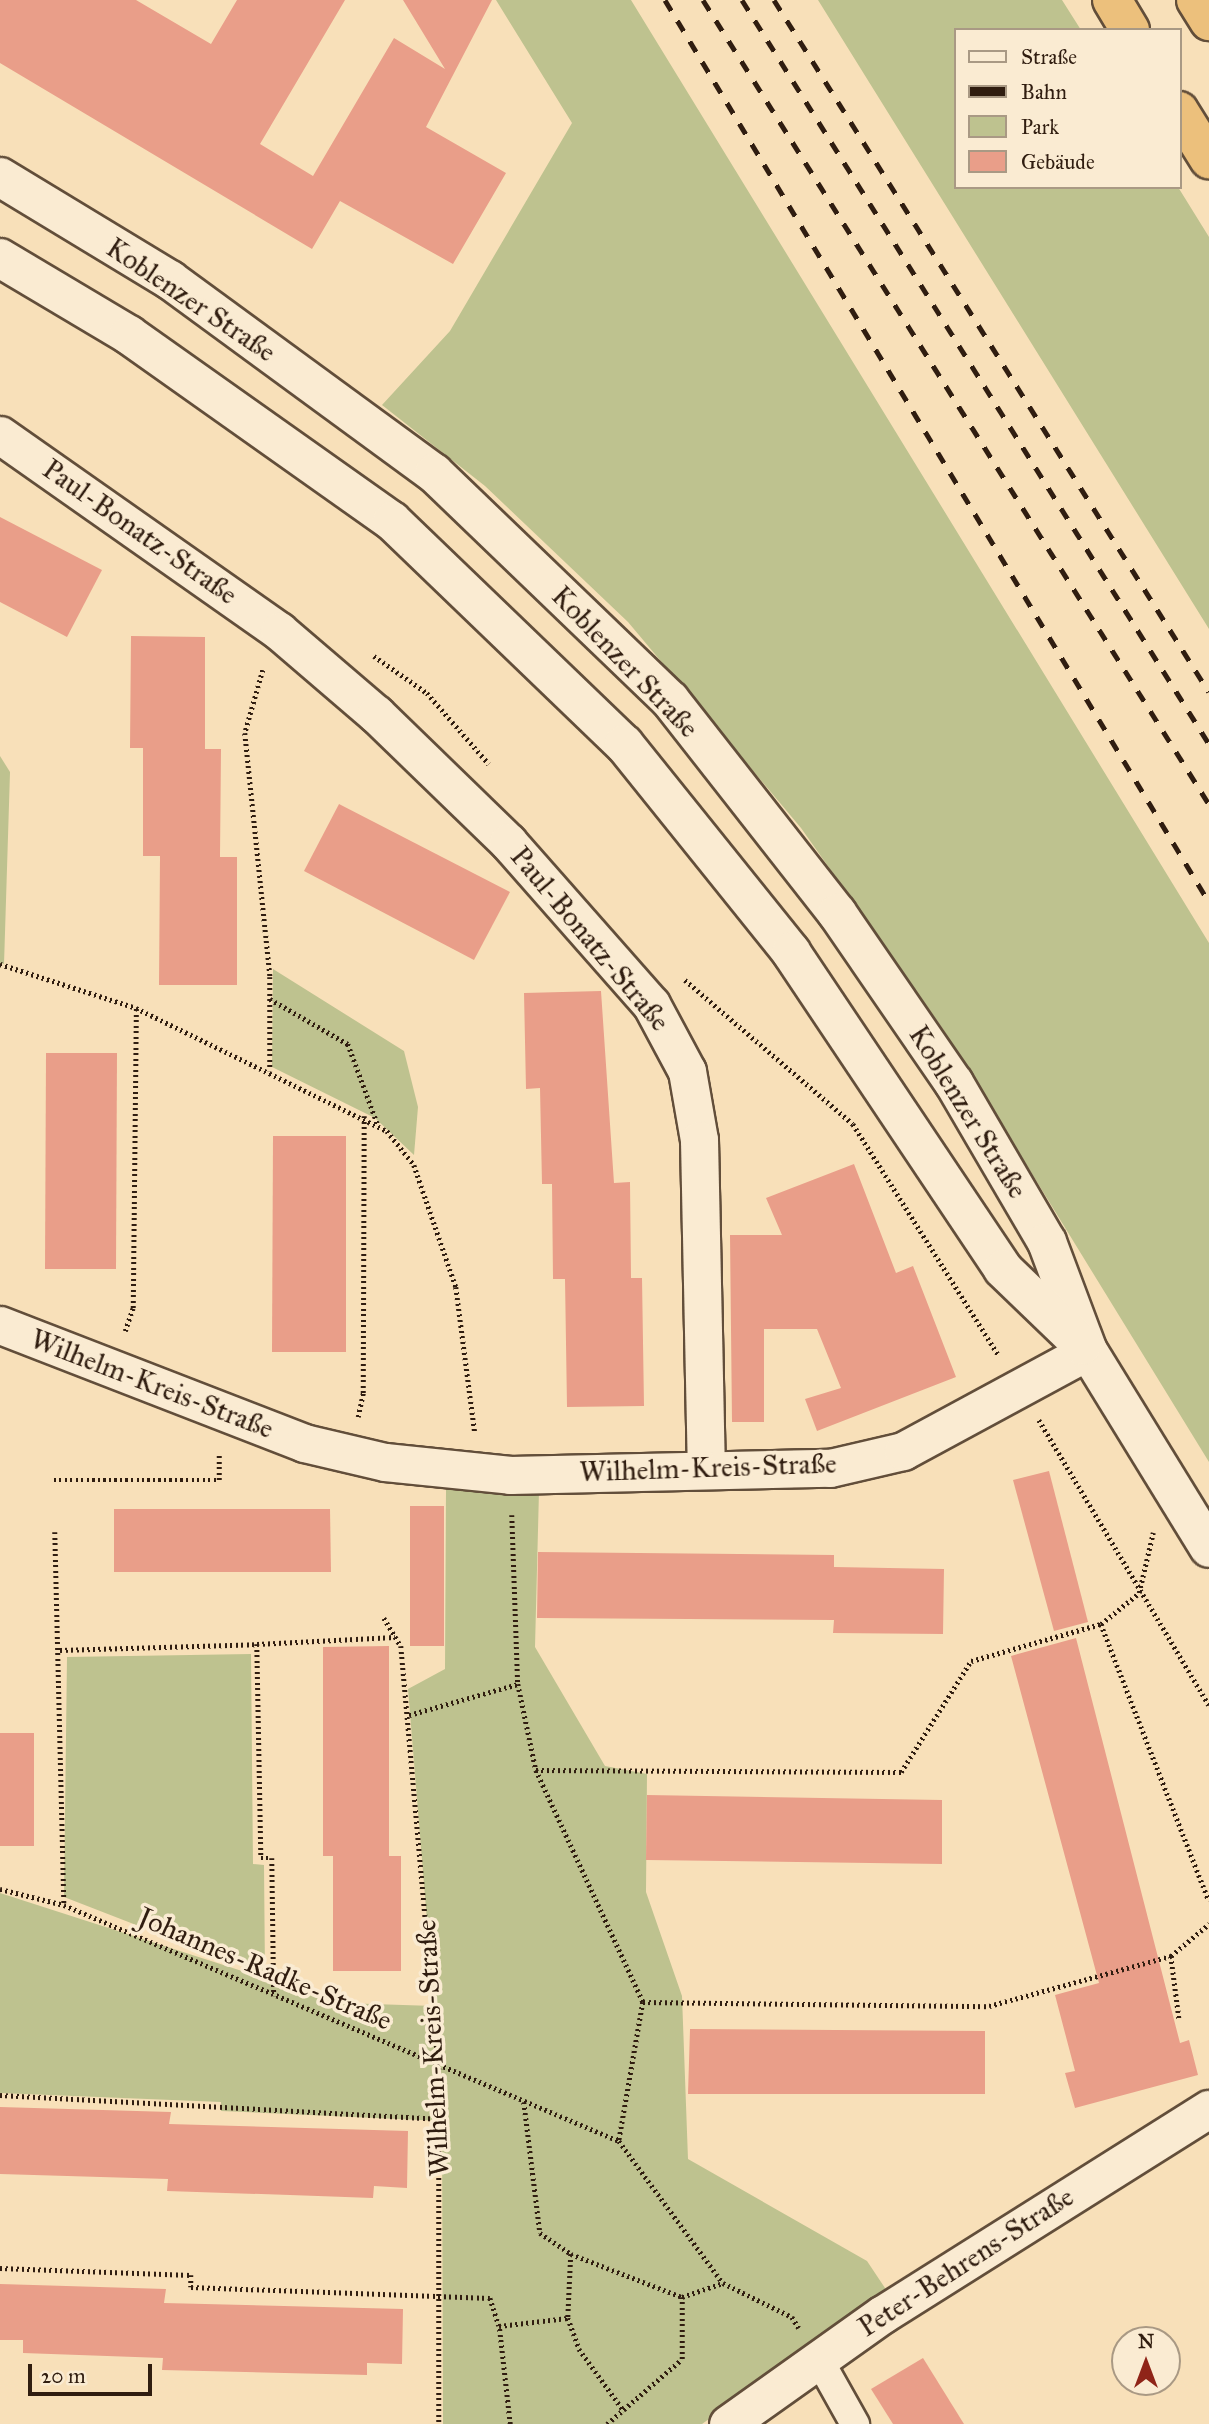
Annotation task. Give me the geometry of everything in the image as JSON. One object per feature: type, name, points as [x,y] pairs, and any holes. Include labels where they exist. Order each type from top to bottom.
[{"type":"highway","points":[[1112,0],[1129,28]]},
{"type":"highway","points":[[1196,0],[1209,21]]},
{"type":"highway","points":[[1181,114],[1209,159]]},
{"type":"main road","name":"Koblenzer Straße","points":[[0,177],[170,280],[434,473],[670,700],[838,913],[954,1083],[1047,1242],[1088,1351],[1209,1548]]},
{"type":"main road","name":"Koblenzer Straße","points":[[0,258],[129,335],[391,521],[624,744],[792,952],[1003,1269],[1088,1351]]},
{"type":"street","name":"Paul-Bonatz-Straße","points":[[0,435],[279,631],[508,842],[673,1037],[699,1140],[706,1470]]},
{"type":"street","name":"Wilhelm-Kreis-Straße","points":[[0,1325],[219,1410],[349,1455],[493,1473],[830,1468],[902,1451],[1023,1391],[1088,1351]]},
{"type":"street","name":"Peter-Behrens-Straße","points":[[728,2424],[818,2358],[1209,2109]]},
{"type":"street","points":[[818,2358],[855,2424]]},
{"type":"path","points":[[270,1071],[270,999],[245,733],[279,631]]},
{"type":"path","points":[[0,964],[136,1008],[364,1116],[378,1126],[414,1165],[456,1287],[474,1398],[493,1473],[518,1684],[536,1770],[643,2002],[619,2141],[723,2283],[792,2317],[818,2358]]},
{"type":"path","points":[[270,999],[348,1044],[378,1126]]},
{"type":"path","points":[[133,1308],[136,1008]]},
{"type":"path","points":[[363,1393],[364,1116]]},
{"type":"path","points":[[1023,1391],[1139,1593],[1209,1705]]},
{"type":"path","points":[[54,1480],[219,1480],[219,1410]]},
{"type":"path","points":[[55,1532],[60,1650],[64,1905]]},
{"type":"path","points":[[536,1770],[901,1772],[971,1661],[1101,1624],[1139,1593]]},
{"type":"path","name":"Wilhelm-Kreis-Straße","points":[[384,1618],[396,1637],[409,1715],[439,2068],[442,2119],[438,2295],[439,2424]]},
{"type":"path","points":[[1101,1624],[1209,1901]]},
{"type":"path","points":[[60,1650],[396,1637]]},
{"type":"path","points":[[257,1644],[261,1858],[272,1858],[274,1996]]},
{"type":"path","points":[[409,1715],[518,1684]]},
{"type":"path","name":"Johannes-Radke-Straße","points":[[0,1889],[64,1905],[439,2068],[619,2141]]},
{"type":"path","points":[[643,2002],[989,2006],[1171,1956],[1209,1924]]},
{"type":"path","points":[[1171,1956],[1179,2018]]},
{"type":"path","points":[[0,2095],[442,2119]]},
{"type":"path","points":[[524,2102],[540,2233],[571,2254],[682,2297],[723,2283]]},
{"type":"path","points":[[571,2254],[568,2318],[579,2348],[624,2411]]},
{"type":"path","points":[[0,2268],[191,2276],[191,2287],[490,2298],[499,2326],[510,2424]]},
{"type":"path","points":[[607,2424],[682,2359],[682,2297]]},
{"type":"path","points":[[499,2326],[568,2318]]},
{"type":"green space","points":[[496,0],[631,0],[1209,943],[1209,1462],[943,1029],[801,828],[628,622],[485,486],[382,405],[450,331],[572,123]]},
{"type":"green space","points":[[818,0],[1062,0],[1080,28],[954,28],[954,189],[1179,189],[1209,237],[1209,629]]},
{"type":"green space","points":[[0,756],[10,772],[4,964],[0,963]]},
{"type":"green space","points":[[273,969],[404,1051],[418,1107],[414,1155],[375,1118],[272,1067]]},
{"type":"green space","points":[[446,1489],[539,1491],[535,1647],[605,1766],[647,1774],[646,1892],[682,1996],[688,2159],[867,2261],[887,2291],[702,2424],[443,2424],[442,2121],[221,2111],[221,2102],[0,2093],[0,1893],[341,2003],[434,2006],[408,1689],[445,1669]]},
{"type":"green space","points":[[251,1654],[253,1864],[264,1865],[265,1975],[64,1897],[67,1657]]},
{"type":"building","points":[[0,0],[136,0],[211,44],[237,0],[345,0],[260,144],[313,176],[394,38],[445,69],[403,0],[492,0],[426,127],[506,173],[453,264],[340,201],[312,249],[0,63]]},
{"type":"building","points":[[0,517],[102,570],[67,637],[0,602]]},
{"type":"building","points":[[131,636],[205,637],[205,749],[221,749],[220,857],[237,857],[237,985],[159,985],[160,856],[143,856],[143,748],[130,748]]},
{"type":"building","points":[[339,804],[510,892],[474,960],[304,871]]},
{"type":"building","points":[[601,991],[614,1183],[630,1182],[631,1278],[642,1278],[644,1406],[567,1407],[565,1279],[553,1279],[552,1184],[542,1184],[540,1088],[526,1089],[524,993]]},
{"type":"building","points":[[46,1053],[117,1053],[116,1269],[45,1269]]},
{"type":"building","points":[[273,1136],[346,1136],[346,1352],[272,1352]]},
{"type":"building","points":[[854,1164],[896,1273],[913,1266],[956,1377],[817,1431],[805,1399],[841,1388],[817,1329],[764,1329],[764,1422],[732,1422],[730,1235],[782,1235],[766,1198]]},
{"type":"building","points":[[1049,1471],[1088,1622],[1054,1631],[1013,1480]]},
{"type":"building","points":[[410,1506],[444,1506],[444,1646],[410,1646]]},
{"type":"building","points":[[114,1509],[330,1509],[331,1572],[114,1572]]},
{"type":"building","points":[[538,1552],[834,1555],[834,1567],[944,1569],[943,1634],[833,1633],[834,1620],[537,1618]]},
{"type":"building","points":[[1076,1638],[1180,2043],[1189,2040],[1198,2075],[1075,2108],[1065,2073],[1075,2071],[1055,1995],[1099,1983],[1011,1656]]},
{"type":"building","points":[[389,1646],[389,1856],[401,1856],[401,1971],[333,1971],[333,1856],[323,1856],[323,1647]]},
{"type":"building","points":[[0,1733],[34,1733],[34,1846],[0,1846]]},
{"type":"building","points":[[647,1795],[942,1800],[942,1864],[646,1860]]},
{"type":"building","points":[[690,2029],[985,2031],[985,2094],[688,2094]]},
{"type":"building","points":[[0,2107],[171,2112],[169,2124],[408,2131],[407,2188],[374,2186],[373,2198],[167,2191],[168,2179],[0,2174]]},
{"type":"building","points":[[0,2284],[166,2289],[164,2303],[403,2309],[402,2364],[367,2363],[367,2375],[162,2370],[163,2358],[23,2353],[23,2340],[0,2340]]},
{"type":"building","points":[[923,2358],[964,2424],[893,2424],[871,2389]]},
{"type":"railway","points":[[665,0],[1209,902]]},
{"type":"railway","points":[[703,0],[1209,804]]},
{"type":"railway","points":[[742,0],[1209,744]]},
{"type":"railway","points":[[774,0],[1209,692]]}]
